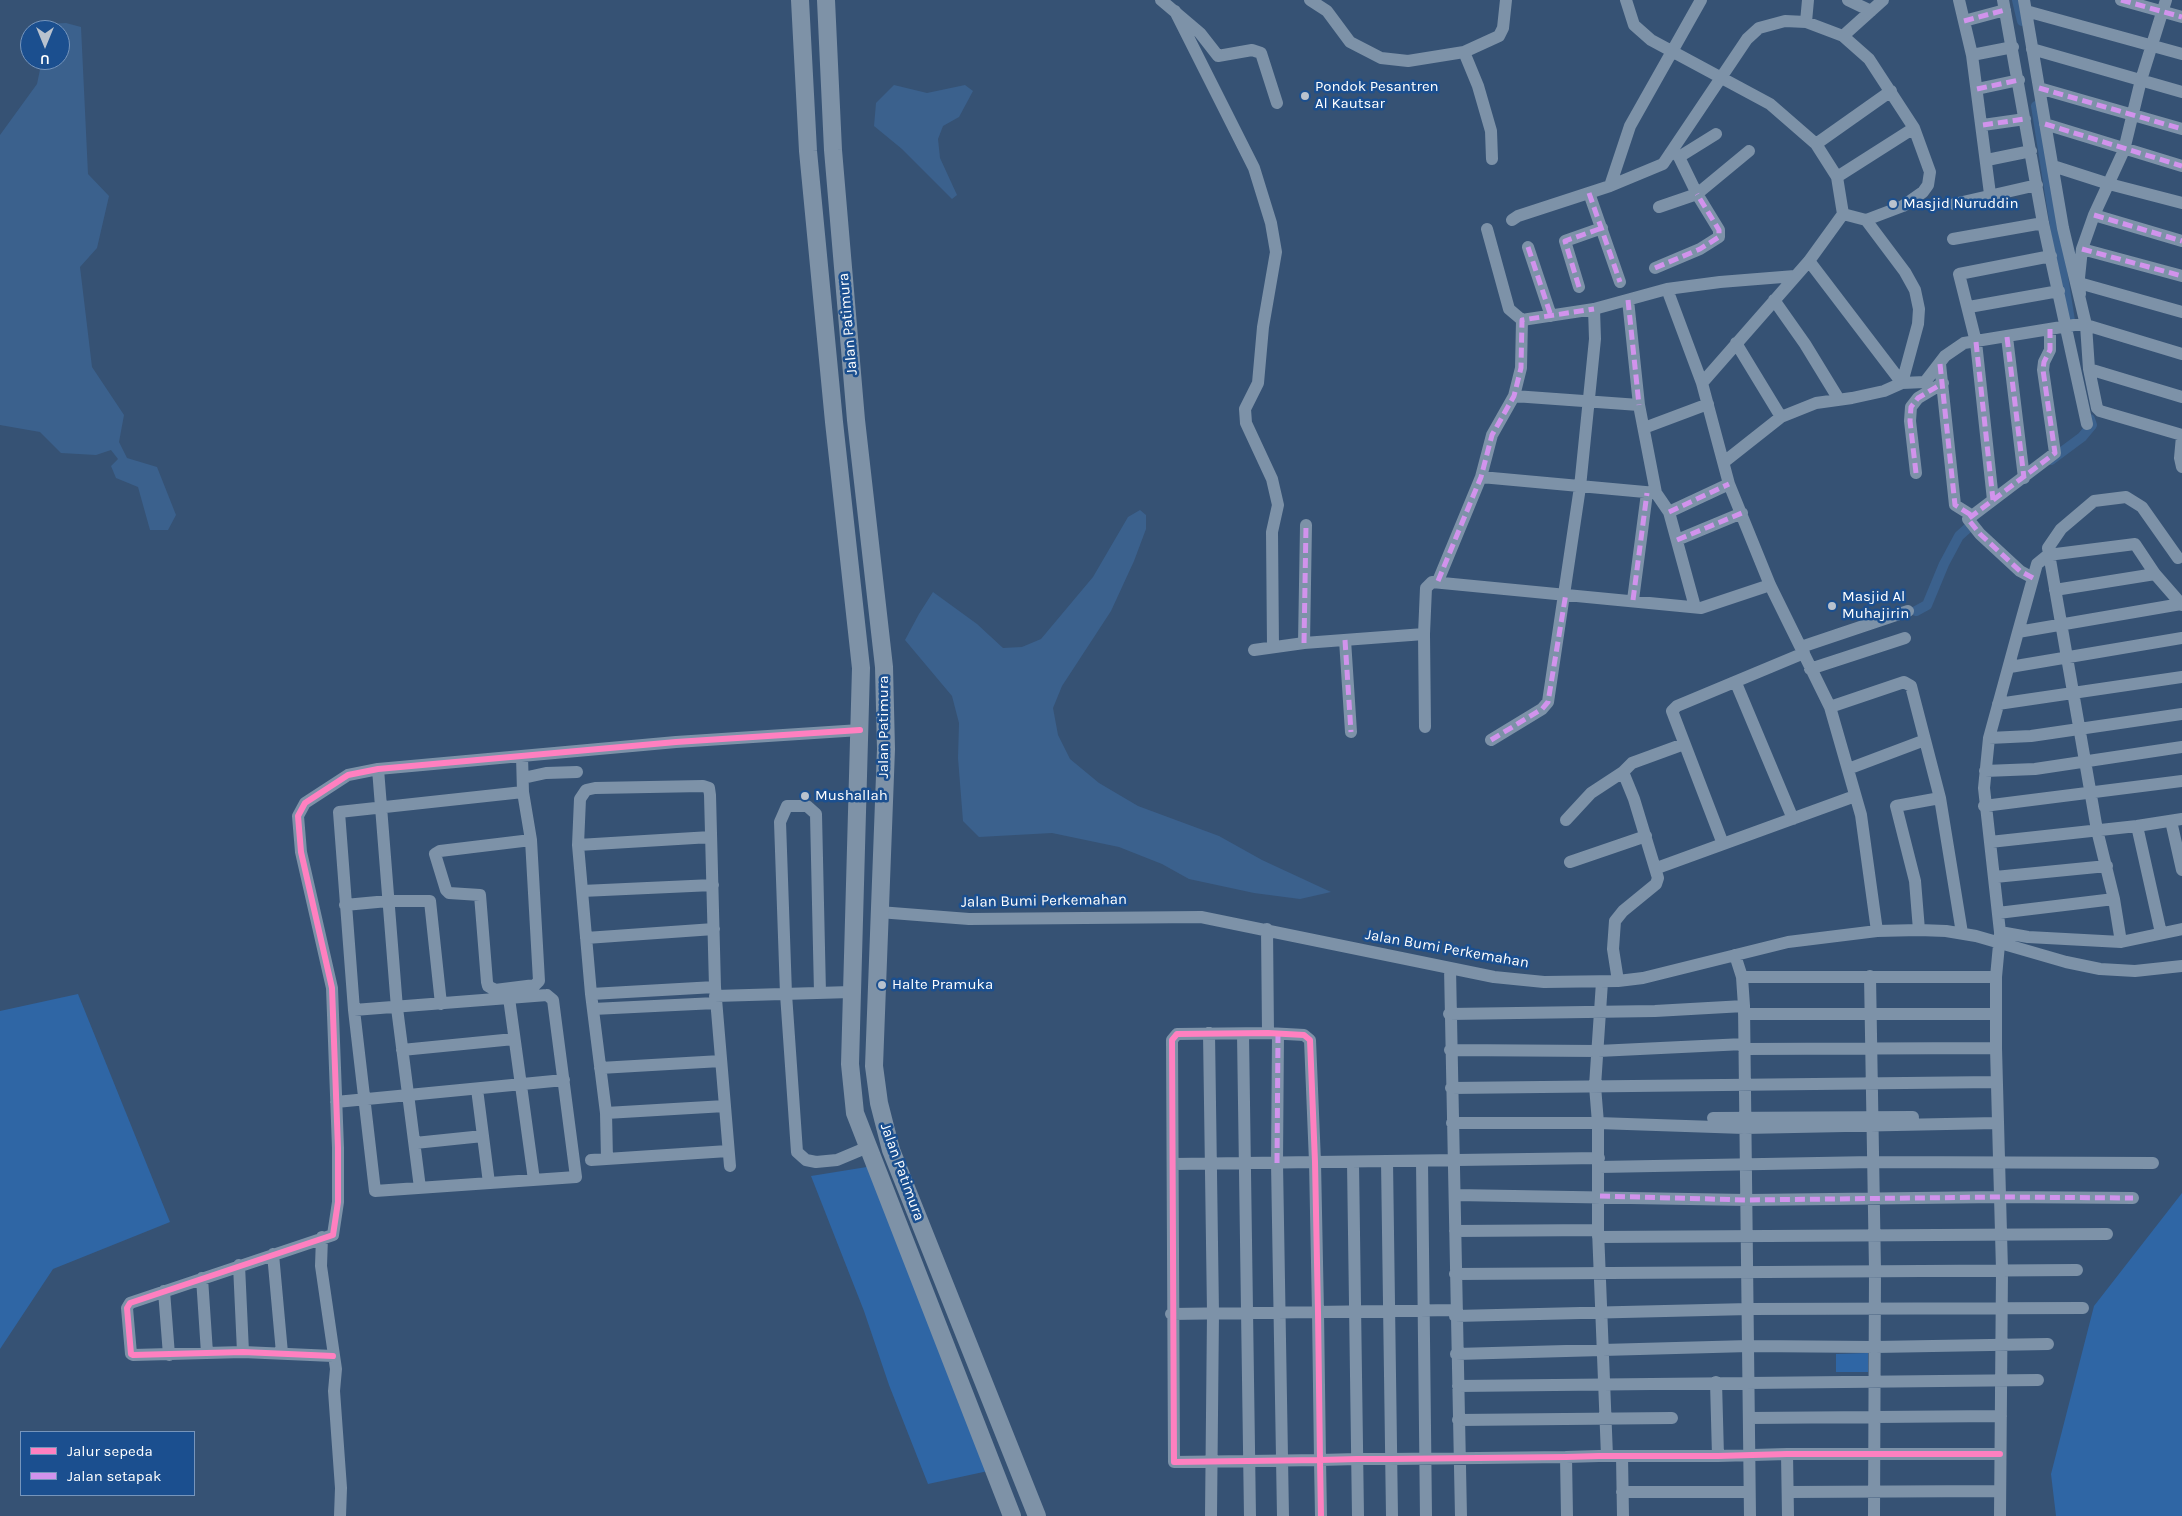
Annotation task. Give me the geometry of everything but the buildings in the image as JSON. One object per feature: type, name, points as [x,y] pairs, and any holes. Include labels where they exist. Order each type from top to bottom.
[{"type":"highway","name":"Jalan Patimura","points":[[800,0],[808,151],[834,422],[861,668],[850,1064],[855,1113],[1012,1516]]},
{"type":"highway","name":"Jalan Patimura","points":[[826,0],[833,150],[852,381],[884,667],[886,750],[874,1066],[879,1103],[891,1150],[1037,1516]]},
{"type":"highway","points":[[934,1313],[954,1305]]},
{"type":"street","points":[[1161,0],[1200,33],[1218,56],[1252,50],[1261,53],[1277,103]]},
{"type":"street","points":[[1310,0],[1327,11],[1350,42],[1381,58],[1408,61],[1464,52],[1494,39],[1502,32],[1506,0]]},
{"type":"street","points":[[1626,0],[1634,25],[1651,40],[1770,104],[1816,144],[1837,177],[1843,214],[1809,260],[1702,382]]},
{"type":"street","points":[[1610,186],[1630,126],[1671,50],[1701,0]]},
{"type":"street","points":[[1806,22],[1808,0]]},
{"type":"street","points":[[1848,0],[1871,11]]},
{"type":"street","points":[[1843,36],[1883,0]]},
{"type":"street","points":[[1959,0],[1972,55],[1983,125],[1990,194]]},
{"type":"street","points":[[2121,0],[2165,5],[2182,17]]},
{"type":"street","points":[[1964,21],[2004,5],[2043,222],[2059,292],[2074,325],[2089,369],[2097,408],[2100,411],[2182,435],[2180,458],[2182,467]]},
{"type":"street","points":[[2087,424],[2074,325],[2080,303],[2078,272],[2082,248],[2094,215],[2124,150],[2141,80],[2165,5]]},
{"type":"street","points":[[2080,303],[2063,228],[2025,6],[2182,54]]},
{"type":"street","points":[[1175,12],[1254,168],[1271,223],[1276,252],[1263,327],[1258,382],[1244,409],[1246,423],[1272,479],[1278,505],[1272,532],[1273,647]]},
{"type":"street","points":[[1676,154],[1747,39],[1759,28],[1785,21],[1806,22],[1843,36],[1870,59],[1914,128],[1930,172],[1928,185],[1923,192],[1902,206],[1866,220],[1843,214]]},
{"type":"street","points":[[1972,55],[2013,47]]},
{"type":"street","points":[[2032,49],[2182,92]]},
{"type":"street","points":[[1464,52],[1478,86],[1491,131],[1492,160]]},
{"type":"street","points":[[1977,89],[2019,80]]},
{"type":"street","points":[[2038,88],[2182,129]]},
{"type":"street","points":[[1816,144],[1890,92]]},
{"type":"street","points":[[1983,125],[2026,119]]},
{"type":"street","points":[[2045,124],[2124,150],[2182,166]]},
{"type":"street","points":[[1837,177],[1914,128]]},
{"type":"street","points":[[1512,220],[1518,216],[1610,186],[1664,164],[1676,154],[1716,134]]},
{"type":"street","points":[[1658,207],[1697,194],[1749,151]]},
{"type":"street","points":[[1986,160],[2031,151]]},
{"type":"street","points":[[1655,268],[1700,250],[1719,237],[1719,230],[1676,154]]},
{"type":"street","points":[[2053,166],[2109,184],[2182,203]]},
{"type":"street","points":[[1954,204],[1990,194],[2037,185]]},
{"type":"street","points":[[1589,193],[1620,282]]},
{"type":"street","points":[[2094,215],[2182,240]]},
{"type":"street","points":[[1866,220],[1905,272],[1917,298],[1919,309],[1918,324],[1902,383]]},
{"type":"street","points":[[1953,239],[2043,222]]},
{"type":"street","points":[[1579,287],[1565,241],[1602,228]]},
{"type":"street","points":[[1487,229],[1509,309],[1522,320],[1594,309],[1667,289],[1720,282],[1795,276]]},
{"type":"street","points":[[1528,247],[1551,316]]},
{"type":"street","points":[[2082,248],[2182,276]]},
{"type":"street","points":[[1993,500],[1976,342],[1969,307],[1959,274],[2052,256]]},
{"type":"street","points":[[1809,260],[1902,383]]},
{"type":"street","points":[[2079,283],[2182,312]]},
{"type":"street","points":[[1667,289],[1702,382],[1730,484],[1770,584],[1830,707],[1856,796],[1867,854],[1876,931]]},
{"type":"street","points":[[1969,307],[2059,292]]},
{"type":"street","points":[[1628,300],[1639,405],[1644,428],[1652,493],[1632,600]]},
{"type":"street","points":[[1774,300],[1805,344],[1838,398]]},
{"type":"street","points":[[1491,740],[1542,709],[1548,702],[1566,593],[1580,487],[1595,339],[1594,309]]},
{"type":"street","points":[[1438,581],[1480,477],[1492,435],[1514,396],[1521,368],[1522,320]]},
{"type":"street","points":[[1724,462],[1781,417],[1816,402],[1838,398],[1852,398],[1884,391],[1902,383],[1925,382],[1953,349],[1964,343],[2074,325],[2182,354]]},
{"type":"street","points":[[2033,578],[2020,571],[1968,522],[1968,518],[2024,478],[2056,451],[2043,370],[2044,362],[2050,350],[2050,329]]},
{"type":"street","points":[[2007,337],[2024,478]]},
{"type":"street","points":[[1736,343],[1781,417]]},
{"type":"street","points":[[1940,364],[1955,504],[1971,515]]},
{"type":"street","points":[[2089,369],[2182,397]]},
{"type":"street","points":[[1916,472],[1910,421],[1912,407],[1918,398],[1943,382]]},
{"type":"street","points":[[1514,396],[1639,405]]},
{"type":"street","points":[[1644,428],[1708,404]]},
{"type":"street","points":[[1480,477],[1652,493],[1668,512],[1695,607]]},
{"type":"street","points":[[1668,512],[1730,484]]},
{"type":"street","points":[[2121,942],[2107,866],[2097,830],[2069,658],[2048,555],[2052,541],[2080,512],[2094,501],[2126,497],[2142,507],[2178,558]]},
{"type":"street","points":[[1677,540],[1742,513]]},
{"type":"street","points":[[1304,643],[1306,525]]},
{"type":"street","points":[[2000,1516],[2003,1344],[1996,1082],[1996,977],[2000,937],[1995,877],[1984,806],[1985,771],[1989,738],[2038,562],[2048,555],[2134,544],[2138,546],[2155,574],[2182,604]]},
{"type":"street","points":[[2055,590],[2155,574]]},
{"type":"street","points":[[1425,727],[1424,634],[1426,588],[1428,583],[1438,581],[1701,608],[1770,584]]},
{"type":"street","points":[[2018,632],[2182,604]]},
{"type":"street","points":[[1723,844],[1672,713],[1674,708],[1736,683],[1802,650],[1908,612]]},
{"type":"street","points":[[1254,650],[1304,643],[1424,634]]},
{"type":"street","points":[[1810,668],[1905,638]]},
{"type":"street","points":[[2010,667],[2182,638]]},
{"type":"street","points":[[1345,640],[1351,732]]},
{"type":"street","points":[[1998,704],[2182,677]]},
{"type":"street","points":[[1830,707],[1904,682],[1911,686],[1940,798],[1962,933]]},
{"type":"street","points":[[1736,683],[1793,819]]},
{"type":"street","points":[[1989,738],[2031,736],[2182,714]]},
{"type":"street","points":[[333,1356],[243,1352],[169,1355],[131,1354],[127,1308],[130,1303],[322,1237],[333,1235],[338,1202],[332,988],[301,852],[298,816],[305,803],[348,774],[378,769],[728,738],[860,730]]},
{"type":"street","points":[[1848,770],[1925,740]]},
{"type":"street","points":[[1566,820],[1591,793],[1623,772],[1632,763],[1684,744]]},
{"type":"street","points":[[1985,771],[2035,769],[2182,747]]},
{"type":"street","points":[[583,752],[577,772],[578,781],[586,790]]},
{"type":"street","points":[[522,756],[523,792],[531,840],[539,983],[495,990],[488,986],[487,982],[480,895],[449,893],[446,890],[435,856],[440,851],[531,840]]},
{"type":"street","points":[[378,769],[397,1008],[420,1188]]},
{"type":"street","points":[[524,778],[546,773],[577,772]]},
{"type":"street","points":[[1618,982],[1613,949],[1615,921],[1623,911],[1656,884],[1658,878],[1657,868],[1623,772]]},
{"type":"street","points":[[1984,806],[2182,782]]},
{"type":"street","points":[[586,790],[706,786],[710,795],[715,995],[730,1166]]},
{"type":"street","points":[[586,790],[580,799],[578,845],[591,994],[606,1113],[607,1159]]},
{"type":"street","points":[[354,1010],[547,995],[552,998],[576,1177],[379,1192],[375,1190],[354,1010],[338,815],[343,810],[523,792]]},
{"type":"street","points":[[1657,868],[1856,796]]},
{"type":"street","points":[[1919,930],[1915,880],[1896,806],[1940,798]]},
{"type":"street","points":[[820,992],[816,814],[813,809],[807,806],[787,806],[780,822],[786,994],[797,1152],[806,1160],[816,1162],[837,1160],[868,1147]]},
{"type":"street","points":[[1990,842],[2177,820],[2182,870]]},
{"type":"street","points":[[2137,826],[2160,933]]},
{"type":"street","points":[[1570,862],[1646,836]]},
{"type":"street","points":[[578,845],[711,837]]},
{"type":"street","points":[[1995,877],[2107,866]]},
{"type":"street","points":[[582,891],[713,885]]},
{"type":"street","points":[[1998,913],[2114,899]]},
{"type":"street","points":[[345,905],[388,901],[431,903],[441,1004]]},
{"type":"street","name":"Jalan Bumi Perkemahan","points":[[879,912],[969,919],[1201,917],[1267,928],[1327,943],[1450,968],[1544,982],[1618,982],[1667,973],[1788,942],[1876,931],[1919,930],[2000,937],[2066,962],[2100,969],[2134,971],[2182,966]]},
{"type":"street","points":[[1267,928],[1273,1033],[1277,1163],[1284,1516]]},
{"type":"street","points":[[586,938],[714,929]]},
{"type":"street","points":[[2000,937],[2121,942],[2182,929]]},
{"type":"street","points":[[1735,955],[1742,977],[1744,1010],[1750,1382],[1750,1516]]},
{"type":"street","points":[[1450,968],[1449,1014],[1455,1195],[1456,1354],[1461,1516]]},
{"type":"street","points":[[1870,976],[1875,1234],[1874,1516]]},
{"type":"street","points":[[1742,977],[1996,977]]},
{"type":"street","points":[[1602,982],[1595,1086],[1598,1119],[1600,1196],[1598,1233],[1606,1456]]},
{"type":"street","points":[[591,994],[715,995],[851,992]]},
{"type":"street","points":[[593,1010],[715,995]]},
{"type":"street","points":[[509,998],[534,1180]]},
{"type":"street","points":[[1449,1014],[1744,1010],[1871,1014],[1996,1014]]},
{"type":"street","points":[[1321,1516],[1320,1460],[1318,1312],[1315,1162],[1310,1040],[1304,1035],[1273,1033],[1181,1033],[1172,1038],[1174,1164],[1171,1314],[1174,1462],[1320,1460],[1357,1460],[1606,1456],[1718,1456],[1749,1454],[1875,1456],[2000,1454]]},
{"type":"street","points":[[1209,1033],[1213,1313],[1210,1462],[1211,1516]]},
{"type":"street","points":[[1243,1034],[1250,1516]]},
{"type":"street","points":[[402,1050],[514,1039]]},
{"type":"street","points":[[1450,1050],[1598,1051],[1744,1046],[1871,1049],[1996,1048]]},
{"type":"street","points":[[600,1068],[721,1061]]},
{"type":"street","points":[[336,1102],[564,1080]]},
{"type":"street","points":[[1451,1088],[1745,1083],[1996,1082]]},
{"type":"street","points":[[477,1089],[489,1183]]},
{"type":"street","points":[[606,1113],[725,1106]]},
{"type":"street","points":[[1452,1123],[1598,1119],[1745,1124],[1997,1120]]},
{"type":"street","points":[[415,1143],[483,1136]]},
{"type":"street","points":[[591,1160],[728,1151]]},
{"type":"street","points":[[1174,1164],[1454,1160],[1745,1164],[1873,1162],[2153,1163]]},
{"type":"street","points":[[1387,1161],[1392,1516]]},
{"type":"street","points":[[1422,1161],[1426,1516]]},
{"type":"street","points":[[1353,1162],[1358,1516]]},
{"type":"street","points":[[1455,1195],[1747,1200],[2000,1197],[2133,1198]]},
{"type":"street","points":[[1455,1230],[1748,1236],[2107,1234]]},
{"type":"street","points":[[322,1237],[322,1266],[336,1369],[334,1391],[341,1488],[340,1516]]},
{"type":"street","points":[[273,1254],[282,1353]]},
{"type":"street","points":[[240,1265],[243,1352]]},
{"type":"street","points":[[1456,1274],[2077,1270]]},
{"type":"street","points":[[202,1278],[207,1354]]},
{"type":"street","points":[[164,1291],[169,1355]]},
{"type":"street","points":[[1171,1314],[1424,1310],[1456,1313],[1601,1313],[1749,1309],[2083,1308]]},
{"type":"street","points":[[1456,1354],[1749,1346],[1875,1347],[2048,1344]]},
{"type":"street","points":[[1458,1386],[1875,1380],[2038,1380]]},
{"type":"street","points":[[1716,1382],[1718,1456]]},
{"type":"street","points":[[1749,1418],[2001,1416]]},
{"type":"street","points":[[1458,1420],[1672,1418]]},
{"type":"street","points":[[1787,1454],[1788,1516]]},
{"type":"street","points":[[1622,1456],[1622,1516]]},
{"type":"street","points":[[1566,1457],[1567,1516]]},
{"type":"street","points":[[1788,1492],[2000,1491]]},
{"type":"street","points":[[1622,1492],[1749,1492]]},
{"type":"shaded area","points":[[70,24],[81,27],[88,174],[109,196],[97,248],[80,267],[92,367],[124,415],[119,442],[127,458],[157,467],[176,515],[168,530],[150,530],[138,487],[116,478],[111,466],[118,459],[111,450],[96,455],[61,453],[40,432],[0,425],[0,135],[37,84],[40,70],[70,70]]},
{"type":"shaded area","points":[[894,85],[927,93],[965,85],[973,91],[959,117],[943,126],[938,139],[940,158],[957,195],[952,199],[902,149],[874,126],[876,103]]},
{"type":"shaded area","points":[[1140,510],[1146,515],[1146,529],[1134,561],[1111,611],[1062,686],[1053,708],[1058,735],[1070,759],[1099,783],[1138,806],[1219,836],[1262,860],[1331,892],[1300,899],[1254,893],[1189,879],[1162,864],[1119,847],[1052,833],[979,837],[963,821],[958,758],[959,723],[952,696],[905,640],[919,614],[933,592],[977,624],[1003,648],[1022,647],[1041,639],[1093,577],[1128,517]]},
{"type":"shaded area","points":[[78,994],[170,1222],[53,1269],[0,1349],[0,1011]]},
{"type":"shaded area","points":[[873,1166],[988,1471],[928,1484],[889,1385],[864,1311],[811,1176]]},
{"type":"shaded area","points":[[2182,1193],[2182,1516],[2056,1516],[2051,1474],[2094,1306]]},
{"type":"shaded area","points":[[1868,1353],[1868,1372],[1836,1372],[1836,1354]]},
{"type":"waterway","points":[[2017,0],[2022,21]]},
{"type":"waterway","points":[[2036,106],[2071,327]]},
{"type":"waterway","points":[[2051,460],[2082,437],[2092,425],[2090,419]]},
{"type":"waterway","points":[[1916,611],[1927,605],[1944,564],[1959,536],[1969,527]]},
{"type":"marked path","points":[[2121,0],[2182,17]]},
{"type":"marked path","points":[[1964,21],[2005,10]]},
{"type":"marked path","points":[[1977,89],[2019,80]]},
{"type":"marked path","points":[[2039,88],[2182,129]]},
{"type":"marked path","points":[[1983,125],[2025,119]]},
{"type":"marked path","points":[[2045,124],[2182,166]]},
{"type":"marked path","points":[[1589,193],[1620,282]]},
{"type":"marked path","points":[[1655,268],[1700,249],[1719,237],[1719,230],[1697,194]]},
{"type":"marked path","points":[[2094,215],[2182,241]]},
{"type":"marked path","points":[[1579,287],[1565,241],[1602,228]]},
{"type":"marked path","points":[[1528,247],[1551,316]]},
{"type":"marked path","points":[[2082,249],[2182,276]]},
{"type":"marked path","points":[[1628,300],[1639,405]]},
{"type":"marked path","points":[[1438,581],[1481,477],[1492,435],[1514,396],[1521,368],[1522,320],[1594,309]]},
{"type":"marked path","points":[[2033,578],[2020,571],[1980,534],[1968,519],[2055,453],[2043,370],[2044,362],[2050,350],[2050,329]]},
{"type":"marked path","points":[[2007,337],[2024,478]]},
{"type":"marked path","points":[[1976,342],[1993,500]]},
{"type":"marked path","points":[[1940,364],[1955,505],[1971,515]]},
{"type":"marked path","points":[[1916,473],[1910,421],[1911,407],[1918,398],[1943,383]]},
{"type":"marked path","points":[[1669,512],[1729,484]]},
{"type":"marked path","points":[[1633,600],[1647,493]]},
{"type":"marked path","points":[[1677,540],[1742,513]]},
{"type":"marked path","points":[[1304,643],[1306,525]]},
{"type":"marked path","points":[[1491,740],[1542,709],[1548,702],[1566,593]]},
{"type":"marked path","points":[[1345,640],[1351,732]]},
{"type":"marked path","points":[[1277,1163],[1278,1034]]},
{"type":"marked path","points":[[1600,1196],[1747,1200],[2000,1197],[2133,1198]]},
{"type":"cycle path","points":[[333,1356],[243,1352],[133,1355],[131,1354],[127,1308],[130,1303],[333,1235],[338,1202],[338,1148],[332,988],[301,852],[298,816],[305,803],[348,775],[378,769],[676,742],[860,730]]},
{"type":"cycle path","points":[[1321,1516],[1320,1460],[1318,1312],[1315,1162],[1310,1040],[1304,1035],[1268,1033],[1177,1034],[1172,1040],[1174,1462],[1320,1460],[1357,1459],[1566,1457],[1599,1456],[1718,1456],[1787,1454],[2000,1454]]},
{"type":"place","name":"Pondok Pesantren Al Kautsar","points":[[1305,96]]},
{"type":"place","name":"Masjid Nuruddin","points":[[1893,204]]},
{"type":"place","name":"Masjid Al Muhajirin","points":[[1832,606]]},
{"type":"place","name":"Mushallah","points":[[805,796]]},
{"type":"place","name":"Halte Pramuka","points":[[882,985]]}]
